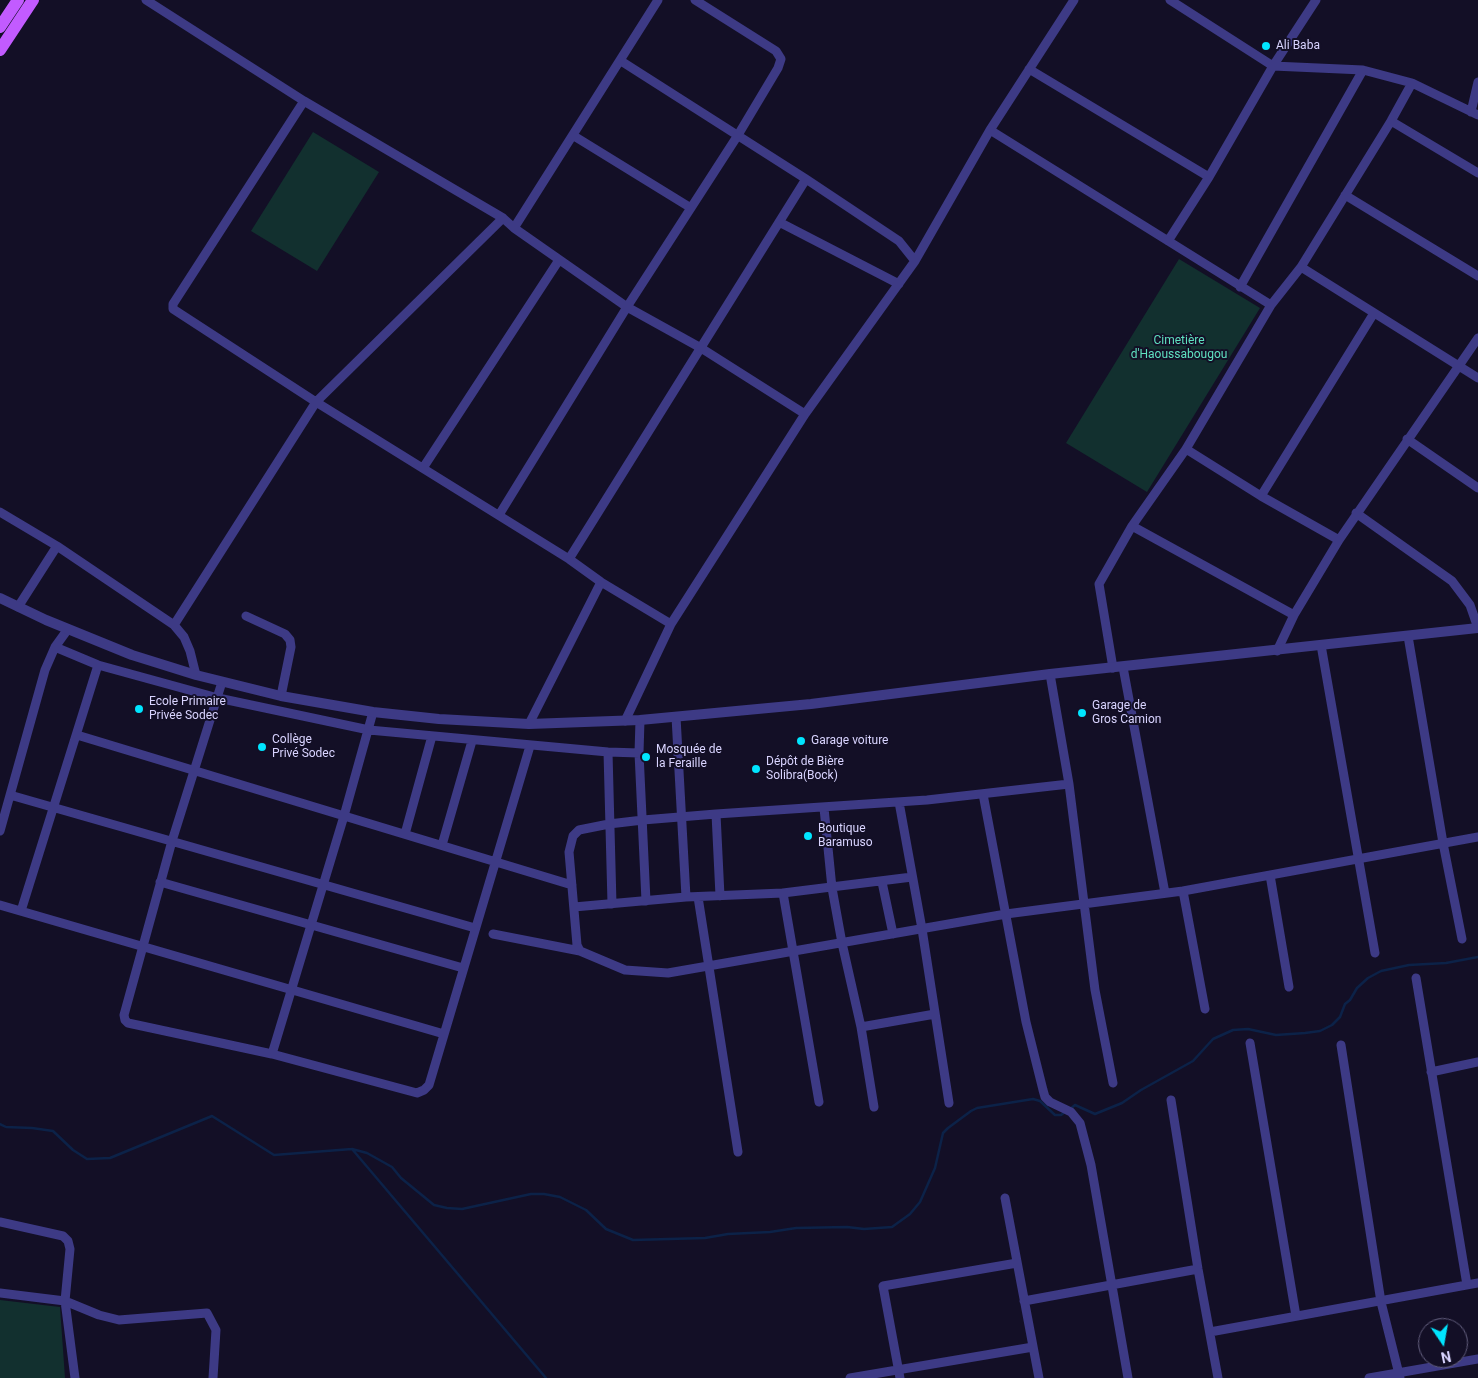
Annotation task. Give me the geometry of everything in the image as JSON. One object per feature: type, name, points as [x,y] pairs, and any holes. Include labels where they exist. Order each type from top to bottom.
[{"type":"main road","points":[[0,27],[18,0]]},
{"type":"main road","points":[[0,50],[33,0]]},
{"type":"street","points":[[146,0],[304,101],[503,218],[514,228],[627,307],[701,348],[805,414]]},
{"type":"street","points":[[514,228],[574,136],[658,0]]},
{"type":"street","points":[[499,515],[627,307],[738,135],[778,68],[781,59],[776,51],[695,0]]},
{"type":"street","points":[[625,721],[671,624],[805,414],[915,262],[990,130],[1074,0]]},
{"type":"street","points":[[1170,0],[1273,66],[1363,70],[1412,83],[1475,114],[1478,82]]},
{"type":"street","points":[[1168,241],[1209,177],[1273,66],[1316,0]]},
{"type":"street","points":[[621,61],[899,241],[915,262]]},
{"type":"street","points":[[1029,69],[1209,177]]},
{"type":"street","points":[[1240,287],[1363,70]]},
{"type":"street","points":[[1165,893],[1099,584],[1132,526],[1186,449],[1271,305],[1300,267],[1391,121],[1412,83]]},
{"type":"street","points":[[304,101],[173,304],[173,309],[316,402],[569,559],[601,582],[671,624]]},
{"type":"street","points":[[1391,121],[1478,173]]},
{"type":"street","points":[[990,130],[1271,305]]},
{"type":"street","points":[[574,136],[691,208]]},
{"type":"street","points":[[569,559],[806,179]]},
{"type":"street","points":[[1345,195],[1478,276]]},
{"type":"street","points":[[174,625],[316,402],[503,218]]},
{"type":"street","points":[[779,222],[899,284]]},
{"type":"street","points":[[423,468],[559,260]]},
{"type":"street","points":[[1300,267],[1478,378]]},
{"type":"street","points":[[1261,496],[1374,313]]},
{"type":"street","points":[[1276,651],[1294,615],[1356,513],[1478,338]]},
{"type":"street","points":[[1407,439],[1478,488]]},
{"type":"street","points":[[1186,449],[1261,496],[1339,540]]},
{"type":"street","points":[[0,512],[57,546],[174,625],[184,636],[196,675]]},
{"type":"street","points":[[0,598],[68,630],[132,655],[222,682],[281,696],[373,712],[439,720],[529,724],[640,720],[811,704],[1050,674],[1478,628],[1470,605],[1452,582],[1356,513]]},
{"type":"street","points":[[1132,526],[1294,615]]},
{"type":"street","points":[[18,607],[57,546]]},
{"type":"street","points":[[529,724],[601,582]]},
{"type":"street","points":[[246,616],[285,634],[290,640],[291,646],[281,696]]},
{"type":"street","points":[[0,831],[45,670],[55,646],[68,630]]},
{"type":"street","points":[[1408,636],[1443,844],[1462,939]]},
{"type":"street","points":[[1321,645],[1375,953]]},
{"type":"street","points":[[55,646],[98,665],[218,698],[369,730],[530,746],[639,753]]},
{"type":"street","points":[[21,912],[98,665]]},
{"type":"street","points":[[1050,674],[1068,784],[1095,990],[1113,1083]]},
{"type":"street","points":[[222,682],[160,882],[124,1015],[125,1020],[128,1024],[272,1054],[417,1092],[424,1090],[429,1085],[530,746]]},
{"type":"street","points":[[272,1054],[344,816],[373,712]]},
{"type":"street","points":[[676,716],[686,897]]},
{"type":"street","points":[[640,720],[639,753],[646,901]]},
{"type":"street","points":[[77,735],[572,885]]},
{"type":"street","points":[[405,834],[432,736]]},
{"type":"street","points":[[442,845],[472,741]]},
{"type":"street","points":[[608,752],[612,904]]},
{"type":"street","points":[[580,951],[577,945],[569,852],[574,836],[579,830],[643,820],[899,802],[1068,784]]},
{"type":"street","points":[[10,794],[475,928]]},
{"type":"street","points":[[984,794],[1026,1022],[1045,1097],[1050,1102],[1071,1112],[1080,1122],[1091,1164],[1128,1378]]},
{"type":"street","points":[[899,802],[922,929],[949,1103]]},
{"type":"street","points":[[824,808],[832,888],[861,1027],[874,1107]]},
{"type":"street","points":[[716,814],[720,896]]},
{"type":"street","points":[[493,934],[580,951],[626,970],[668,973],[1006,914],[1184,891],[1478,837]]},
{"type":"street","points":[[1270,875],[1289,987]]},
{"type":"street","points":[[574,907],[686,897],[783,893],[912,878]]},
{"type":"street","points":[[160,882],[463,968]]},
{"type":"street","points":[[882,882],[893,934]]},
{"type":"street","points":[[1184,891],[1205,1009]]},
{"type":"street","points":[[783,893],[819,1102]]},
{"type":"street","points":[[698,897],[738,1152]]},
{"type":"street","points":[[0,905],[444,1034]]},
{"type":"street","points":[[1416,978],[1467,1285]]},
{"type":"street","points":[[861,1027],[935,1014]]},
{"type":"street","points":[[1250,1043],[1296,1316]]},
{"type":"street","points":[[1342,1046],[1381,1302],[1399,1376]]},
{"type":"street","points":[[1431,1072],[1478,1062]]},
{"type":"street","points":[[1171,1100],[1198,1269],[1218,1378]]},
{"type":"street","points":[[1005,1198],[1039,1378]]},
{"type":"street","points":[[0,1222],[63,1236],[68,1241],[70,1249],[65,1301],[74,1378]]},
{"type":"street","points":[[899,1373],[883,1286],[1017,1263]]},
{"type":"street","points":[[1024,1301],[1198,1269]]},
{"type":"street","points":[[1210,1332],[1478,1283]]},
{"type":"street","points":[[0,1293],[65,1301],[99,1315],[119,1320],[207,1313],[216,1330],[214,1378]]},
{"type":"street","points":[[850,1378],[899,1373],[1033,1347]]},
{"type":"street","points":[[1370,1378],[1399,1376],[1478,1359]]},
{"type":"green space","points":[[313,132],[379,172],[317,271],[251,231]]},
{"type":"green space","name":"Cimetière d'Haoussabougou","points":[[1179,259],[1260,308],[1147,492],[1066,443]]},
{"type":"green space","points":[[0,1300],[60,1307],[65,1378],[0,1378]]},
{"type":"waterway","points":[[1070,1109],[1075,1105],[1095,1114],[1122,1103],[1141,1090],[1193,1061],[1213,1039],[1233,1030],[1248,1029],[1276,1035],[1320,1031],[1332,1025],[1340,1017],[1345,1004],[1350,1000],[1357,988],[1368,978],[1381,971],[1409,965],[1446,963],[1478,957]]},
{"type":"waterway","points":[[352,1149],[367,1153],[392,1167],[401,1178],[434,1205],[462,1209],[531,1194],[544,1194],[560,1197],[586,1210],[606,1229],[633,1240],[705,1238],[796,1228],[847,1227],[864,1229],[892,1227],[910,1214],[920,1202],[935,1168],[943,1133],[971,1111],[977,1108],[1033,1099],[1040,1101],[1055,1115],[1061,1115],[1065,1112]]},
{"type":"waterway","points":[[0,1124],[6,1127],[53,1131],[73,1150],[87,1159],[110,1158],[212,1116],[274,1155],[352,1149],[546,1378]]},
{"type":"place","name":"Ali Baba","points":[[1266,46]]},
{"type":"place","name":"Ecole Primaire Privée Sodec","points":[[139,709]]},
{"type":"place","name":"Garage de Gros Camion","points":[[1082,713]]},
{"type":"place","name":"Garage voiture","points":[[801,741]]},
{"type":"place","name":"Collège Privé Sodec","points":[[262,747]]},
{"type":"place","name":"Mosquée de la Feraille","points":[[646,757]]},
{"type":"place","name":"Dépôt de Bière Solibra(Bock)","points":[[756,769]]},
{"type":"place","name":"Boutique Baramuso","points":[[808,836]]}]
